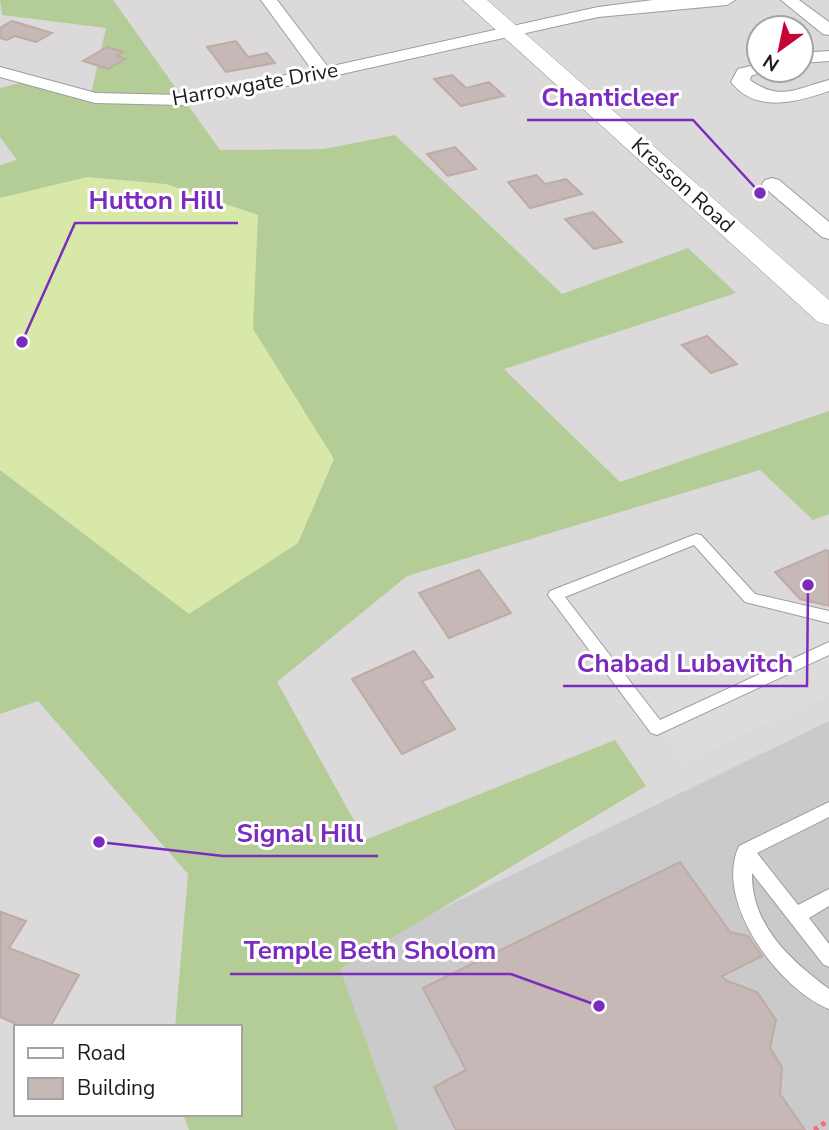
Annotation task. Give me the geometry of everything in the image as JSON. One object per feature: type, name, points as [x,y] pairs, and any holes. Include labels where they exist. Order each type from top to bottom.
[{"type":"street","points":[[269,0],[323,73]]},
{"type":"street","name":"Kresson Road","points":[[474,0],[829,316]]},
{"type":"street","name":"Harrowgate Drive","points":[[3,76],[95,98],[181,100],[323,73],[637,3],[727,0]]},
{"type":"street","points":[[789,0],[829,30]]},
{"type":"street","points":[[745,73],[740,82],[757,95],[772,100],[783,100],[829,85]]},
{"type":"street","points":[[772,184],[829,233]]},
{"type":"lane","points":[[829,617],[750,598],[696,539],[555,595],[657,728],[829,648]]},
{"type":"lane","points":[[745,851],[829,809]]},
{"type":"lane","points":[[745,851],[829,958]]},
{"type":"lane","points":[[745,851],[744,890],[758,931],[788,970],[829,1000]]},
{"type":"lane","points":[[796,916],[829,897]]},
{"type":"path","points":[[814,1130],[829,1120]]},
{"type":"shaded area","points":[[0,0],[829,0],[829,721],[265,994],[323,1130],[0,1130]]},
{"type":"shaded area","points":[[696,539],[750,598],[829,617],[829,695],[683,763],[555,595]]},
{"type":"shaded area","points":[[829,721],[829,1130],[323,1130],[265,994]]},
{"type":"green space","points":[[0,0],[113,0],[220,150],[324,149],[395,135],[562,294],[688,248],[736,293],[504,369],[620,482],[829,411],[829,514],[813,520],[760,470],[407,576],[277,682],[365,840],[615,740],[646,786],[340,969],[398,1130],[189,1130],[184,1116],[242,1116],[242,1025],[175,1025],[188,874],[38,701],[0,714],[0,470],[189,614],[298,543],[334,459],[253,329],[258,215],[166,184],[87,177],[0,198],[0,165],[17,160],[0,137],[0,88],[28,81],[90,98],[106,28],[2,15]]},
{"type":"green space","points":[[87,177],[166,184],[258,215],[254,329],[334,459],[298,543],[189,614],[0,470],[0,198]]},
{"type":"building","points":[[12,21],[52,33],[36,42],[15,36],[7,40],[0,38],[0,28]]},
{"type":"building","points":[[236,41],[248,57],[267,53],[275,63],[226,72],[207,47]]},
{"type":"building","points":[[107,47],[123,52],[117,56],[125,59],[108,69],[83,61]]},
{"type":"building","points":[[452,75],[466,88],[489,82],[504,96],[461,106],[434,79]]},
{"type":"building","points":[[455,147],[476,169],[448,176],[427,154]]},
{"type":"building","points":[[536,175],[545,184],[566,179],[582,194],[530,208],[508,182]]},
{"type":"building","points":[[593,212],[622,242],[594,249],[565,219]]},
{"type":"building","points":[[707,336],[737,364],[711,373],[682,345]]},
{"type":"building","points":[[829,551],[829,606],[800,599],[775,572]]},
{"type":"building","points":[[479,570],[511,613],[449,638],[419,593]]},
{"type":"building","points":[[414,651],[433,677],[422,681],[455,729],[402,754],[352,679]]},
{"type":"building","points":[[680,862],[730,932],[748,936],[762,956],[722,976],[725,980],[757,992],[776,1020],[770,1048],[782,1067],[780,1094],[805,1130],[456,1130],[434,1087],[466,1070],[423,988]]},
{"type":"building","points":[[1,912],[26,921],[9,948],[79,975],[51,1025],[18,1025],[0,1017]]},
{"type":"place","name":"Chanticleer","points":[[760,193]]},
{"type":"place","name":"Hutton Hill","points":[[22,342]]},
{"type":"place","name":"Chabad Lubavitch","points":[[808,585]]},
{"type":"place","name":"Signal Hill","points":[[99,842]]},
{"type":"place","name":"Temple Beth Sholom","points":[[599,1006]]}]
